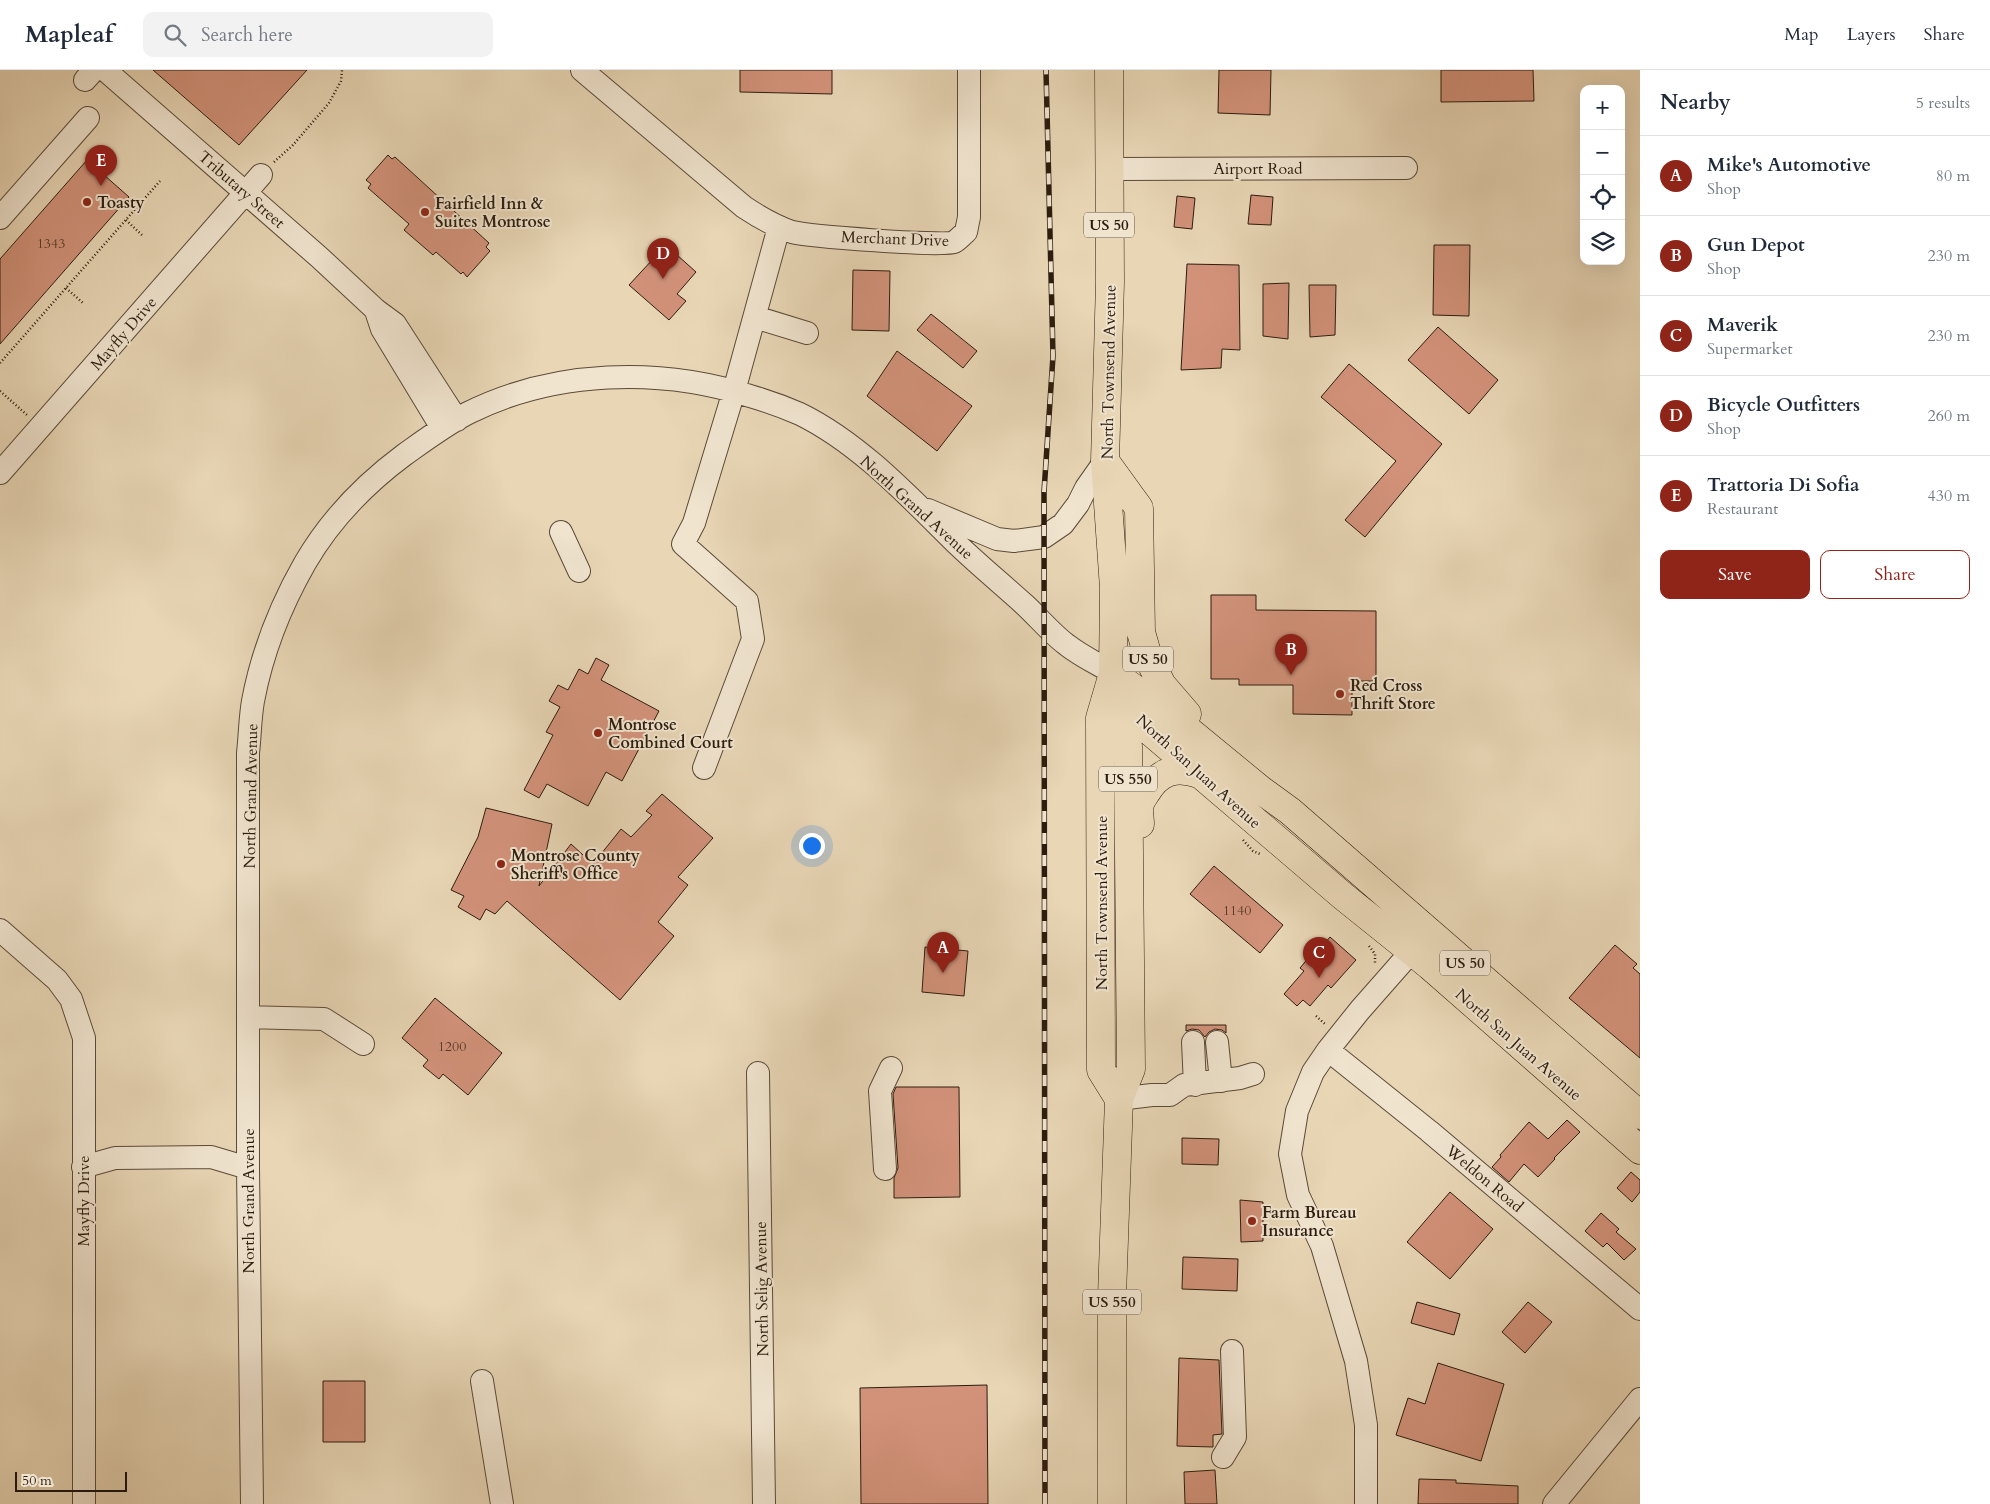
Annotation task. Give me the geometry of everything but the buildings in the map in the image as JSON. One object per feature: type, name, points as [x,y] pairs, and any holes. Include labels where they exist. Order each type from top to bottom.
[{"type":"highway","name":"North Townsend Avenue","points":[[1109,70],[1110,282],[1105,461],[1114,588],[1113,673],[1128,746],[1131,1069],[1120,1099],[1112,1296],[1112,1504]]},
{"type":"highway","name":"US 50","points":[[1105,461],[1139,508],[1141,632],[1148,657],[1162,685],[1191,718],[1266,785],[1290,811]]},
{"type":"highway","name":"North Townsend Avenue","points":[[1113,673],[1100,718],[1101,1070],[1120,1099]]},
{"type":"highway","name":"North San Juan Avenue","points":[[1113,673],[1138,721],[1332,887],[1430,966],[1640,1150]]},
{"type":"highway","name":"North San Juan Avenue","points":[[1113,673],[1168,713],[1261,790],[1290,811],[1640,1115]]},
{"type":"highway","points":[[1130,946],[1142,922],[1140,804],[1150,786],[1166,772],[1187,770],[1199,774]]},
{"type":"street","name":"Tributary Street","points":[[106,70],[376,310],[382,329],[449,424]]},
{"type":"street","name":"Merchant Drive","points":[[582,70],[744,207],[779,227],[807,235],[953,243],[966,232],[969,217],[969,70]]},
{"type":"street","points":[[0,218],[88,118]]},
{"type":"street","name":"Airport Road","points":[[1109,169],[1406,168]]},
{"type":"street","name":"Mayfly Drive","points":[[0,473],[261,175]]},
{"type":"street","points":[[704,768],[753,639],[747,601],[683,544],[694,523],[734,391],[779,227]]},
{"type":"street","points":[[755,317],[807,333]]},
{"type":"street","name":"North Grand Avenue","points":[[252,1504],[248,1168],[248,754],[253,701],[265,655],[282,609],[305,563],[332,523],[360,492],[389,466],[449,424],[471,412],[518,394],[568,381],[624,378],[675,379],[707,384],[734,391],[801,415],[833,435],[892,480],[1066,645],[1113,673]]},
{"type":"street","points":[[918,506],[997,539],[1014,541],[1044,537],[1063,524],[1105,461]]},
{"type":"street","points":[[561,532],[579,571]]},
{"type":"street","points":[[1332,887],[1351,864]]},
{"type":"street","name":"Mayfly Drive","points":[[0,930],[57,980],[71,999],[84,1038],[84,1504]]},
{"type":"street","points":[[1366,1504],[1366,1425],[1356,1361],[1322,1246],[1298,1195],[1290,1154],[1293,1129],[1303,1094],[1313,1072],[1328,1050],[1411,952]]},
{"type":"street","points":[[248,1017],[324,1019],[363,1044]]},
{"type":"street","points":[[1193,1042],[1194,1085]]},
{"type":"street","points":[[1217,1042],[1221,1081]]},
{"type":"street","name":"Weldon Road","points":[[1328,1050],[1422,1125],[1640,1309]]},
{"type":"street","points":[[885,1168],[880,1091],[891,1068]]},
{"type":"street","name":"North Selig Avenue","points":[[758,1073],[764,1504]]},
{"type":"street","points":[[1120,1099],[1170,1095],[1184,1085],[1221,1081],[1253,1074]]},
{"type":"street","points":[[83,1167],[114,1158],[211,1157],[248,1168]]},
{"type":"street","points":[[1223,1457],[1235,1437],[1232,1351]]},
{"type":"street","points":[[482,1382],[502,1504]]},
{"type":"street","points":[[1554,1504],[1640,1399]]},
{"type":"path","points":[[261,175],[293,145],[329,103],[341,82],[342,70]]},
{"type":"path","points":[[0,364],[160,181]]},
{"type":"path","points":[[126,220],[142,235]]},
{"type":"path","points":[[66,288],[83,303]]},
{"type":"path","points":[[0,391],[28,416]]},
{"type":"path","points":[[1240,836],[1253,851],[1264,856]]},
{"type":"path","points":[[1367,944],[1375,954],[1374,971]]},
{"type":"path","points":[[1316,1016],[1326,1025],[1330,1024]]},
{"type":"railway","points":[[1045,1504],[1044,492],[1053,356],[1046,70]]},
{"type":"place","name":"Trattoria Di Sofia","points":[[101,186]]},
{"type":"place","name":"Toasty","points":[[87,202]]},
{"type":"place","name":"Fairfield Inn & Suites Montrose","points":[[425,212]]},
{"type":"place","name":"Bicycle Outfitters","points":[[663,279]]},
{"type":"place","name":"Gun Depot","points":[[1291,675]]},
{"type":"place","name":"Red Cross Thrift Store","points":[[1340,694]]},
{"type":"place","name":"Montrose Combined Court","points":[[598,733]]},
{"type":"place","name":"Montrose County Sheriff's Office","points":[[501,864]]},
{"type":"place","name":"Mike's Automotive","points":[[943,973]]},
{"type":"place","name":"Maverik","points":[[1319,978]]},
{"type":"place","name":"Farm Bureau Insurance","points":[[1252,1221]]}]
